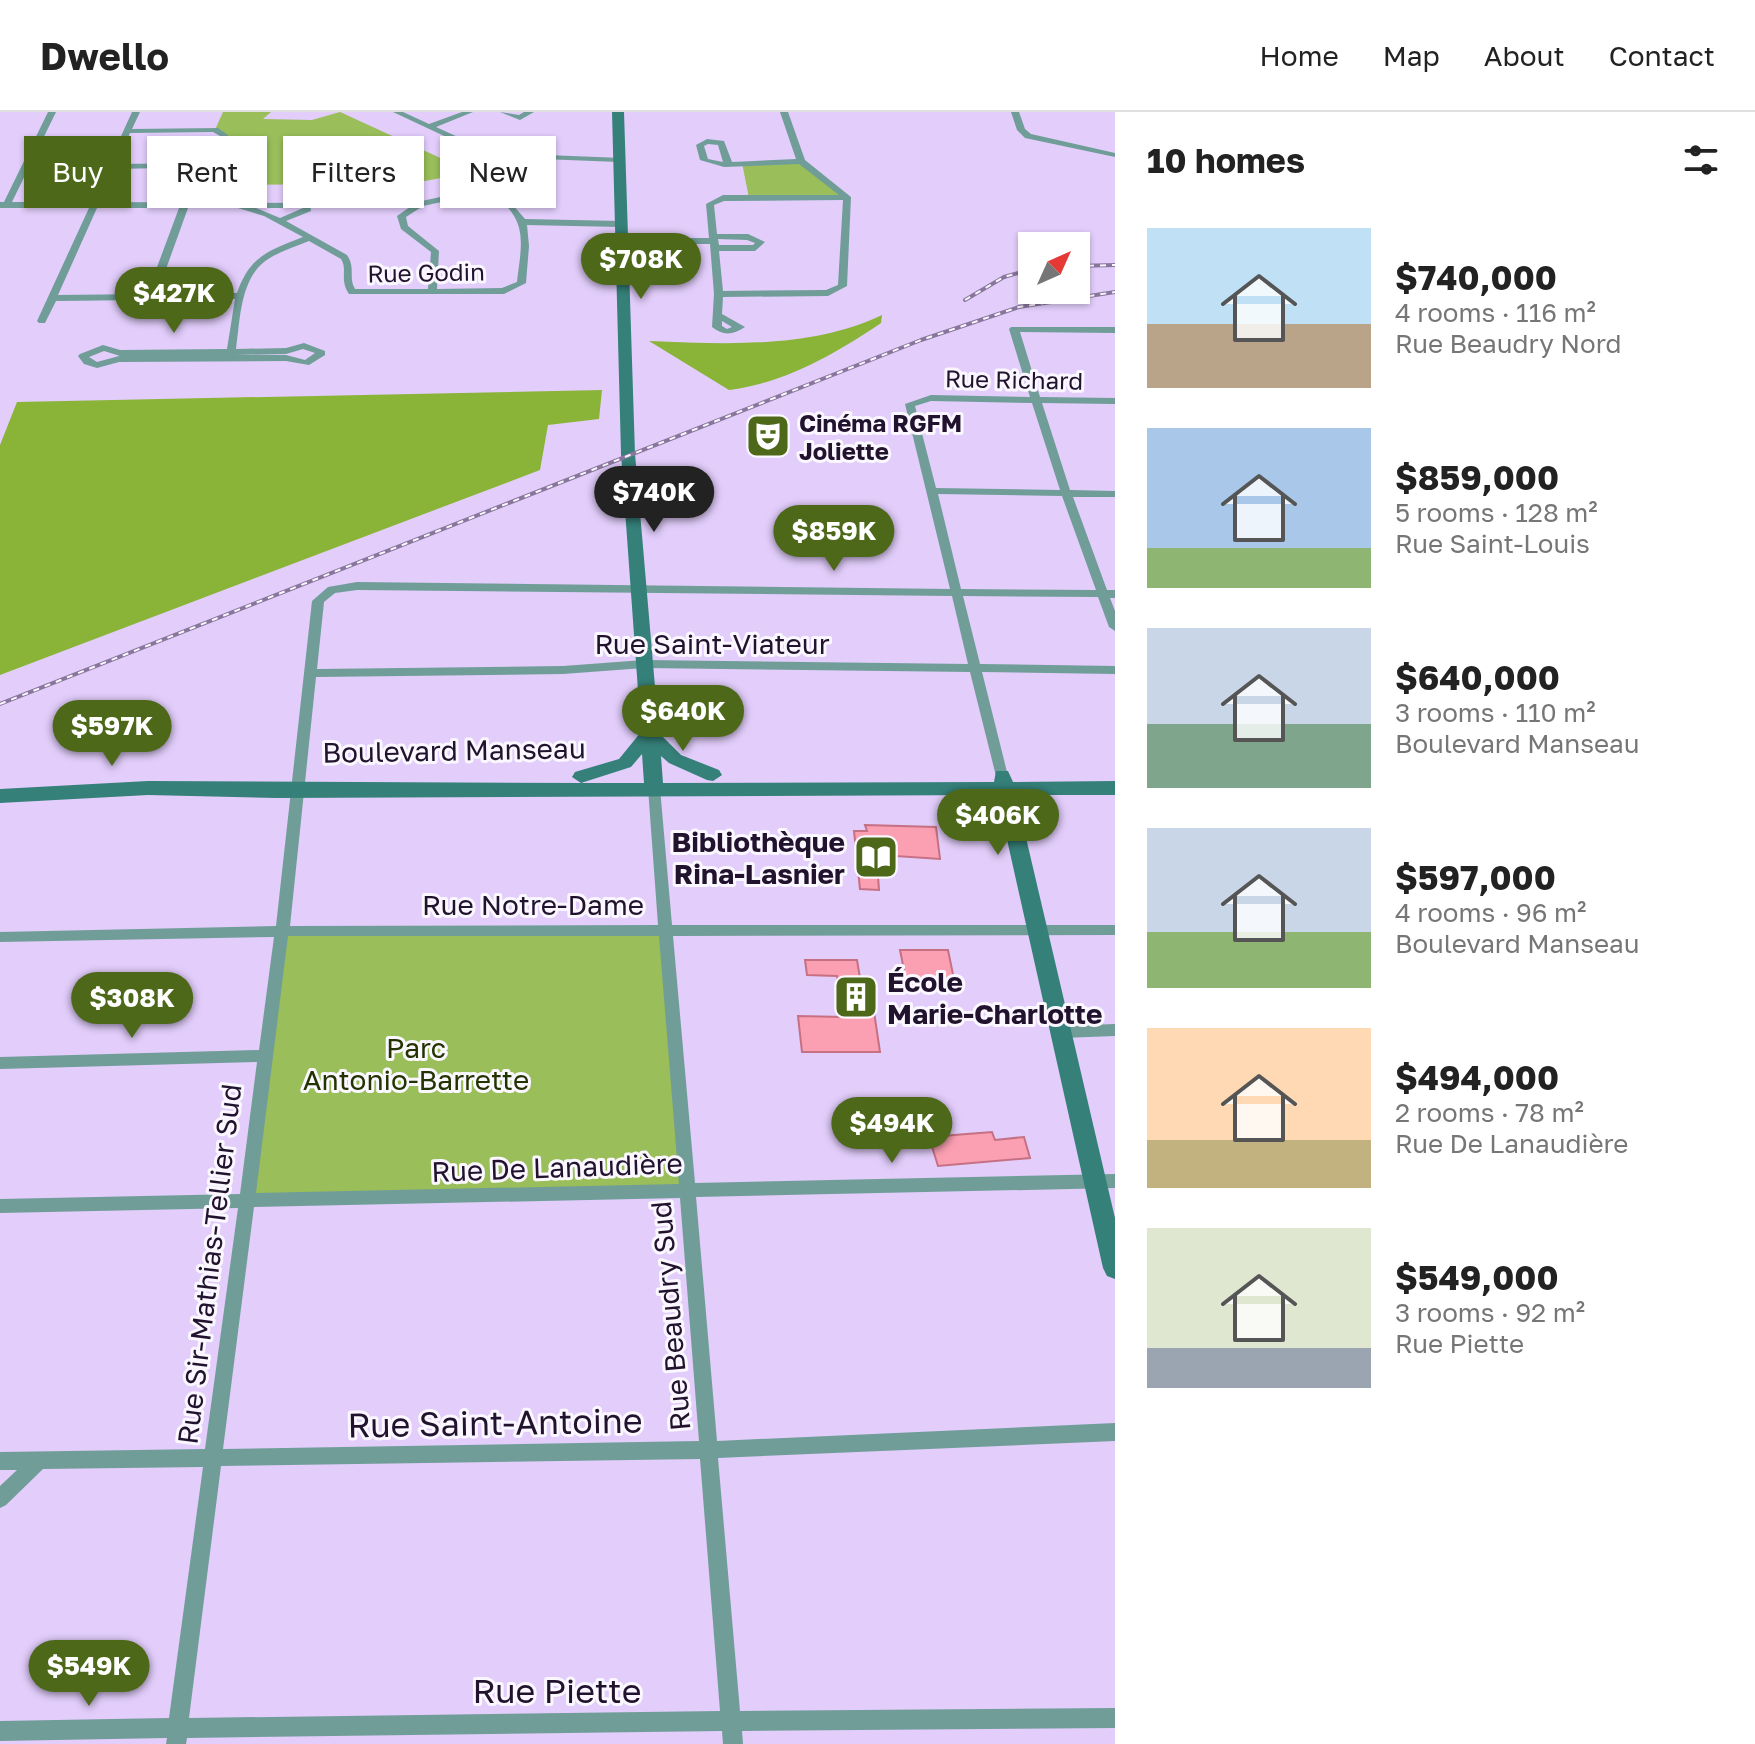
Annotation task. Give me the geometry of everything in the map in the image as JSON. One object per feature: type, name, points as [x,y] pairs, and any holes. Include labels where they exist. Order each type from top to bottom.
[{"type":"main road","points":[[629,112],[618,118],[628,454],[653,781]]},
{"type":"main road","points":[[649,734],[675,759],[713,775]]},
{"type":"main road","points":[[581,777],[625,763],[649,734]]},
{"type":"main road","name":"Boulevard Manseau","points":[[296,786],[581,777],[653,781],[713,775],[1115,788]]},
{"type":"main road","name":"Boulevard Manseau","points":[[0,796],[227,787],[653,781],[1003,782],[1115,776]]},
{"type":"main road","points":[[1003,782],[1061,1032],[1106,1181],[1115,1268]]},
{"type":"street","points":[[2,203],[43,112]]},
{"type":"street","points":[[2,203],[52,112]]},
{"type":"street","points":[[127,136],[136,112]]},
{"type":"street","points":[[397,112],[448,136]]},
{"type":"street","points":[[428,127],[469,112]]},
{"type":"street","points":[[504,112],[520,118],[530,112]]},
{"type":"street","points":[[784,112],[801,161],[847,197]]},
{"type":"street","points":[[1015,112],[1021,130],[1028,136],[1115,155]]},
{"type":"street","points":[[129,131],[215,130],[224,135],[216,162],[211,165],[131,167]]},
{"type":"street","points":[[556,159],[619,160]]},
{"type":"street","points":[[728,163],[801,161]]},
{"type":"street","points":[[719,316],[710,204],[713,201],[723,198],[847,197]]},
{"type":"street","points":[[719,294],[828,293],[839,290],[847,197]]},
{"type":"street","points":[[432,291],[435,251],[404,227],[401,216],[420,204],[440,200]]},
{"type":"street","name":"Rue Godin","points":[[2,203],[24,204]]},
{"type":"street","name":"Rue Godin","points":[[267,205],[307,205],[308,209],[279,221]]},
{"type":"street","points":[[42,321],[93,208]]},
{"type":"street","points":[[151,297],[183,208]]},
{"type":"street","name":"Rue Godin","points":[[246,208],[279,221],[347,261],[347,284],[352,292],[504,291],[515,287],[521,283],[522,222]]},
{"type":"street","points":[[511,208],[522,222],[620,224]]},
{"type":"street","points":[[230,355],[242,296],[254,265],[309,238]]},
{"type":"street","points":[[621,241],[713,242]]},
{"type":"street","points":[[53,298],[242,296]]},
{"type":"street","points":[[1115,330],[1014,329],[1066,493],[1115,627]]},
{"type":"street","points":[[230,355],[120,353],[103,348],[83,356],[87,362],[97,365],[119,359],[230,355],[286,351],[304,346],[322,353],[306,363],[286,358],[230,355]]},
{"type":"street","name":"Rue Richard","points":[[932,491],[910,408],[913,401],[931,398],[1115,401]]},
{"type":"street","points":[[1003,782],[932,491],[1115,494]]},
{"type":"street","name":"Rue Sir-Mathias-Tellier Sud","points":[[177,1736],[282,931],[318,601],[332,590],[357,586],[639,590]]},
{"type":"street","points":[[639,590],[1115,594]]},
{"type":"street","name":"Rue Saint-Viateur","points":[[310,673],[563,670],[644,664],[1115,670]]},
{"type":"street","name":"Rue Beaudry Sud","points":[[653,781],[668,929],[733,1744]]},
{"type":"street","name":"Rue Notre-Dame","points":[[0,937],[282,931],[1115,930]]},
{"type":"street","points":[[1061,1032],[1115,1030]]},
{"type":"street","points":[[0,1063],[265,1056]]},
{"type":"street","name":"Rue De Lanaudière","points":[[0,1206],[1106,1181]]},
{"type":"street","name":"Rue Saint-Antoine","points":[[0,1461],[709,1450],[1115,1432]]},
{"type":"street","points":[[0,1499],[39,1461]]},
{"type":"street","name":"Rue Piette","points":[[0,1731],[177,1736],[731,1721],[1115,1718]]},
{"type":"green space","points":[[223,112],[271,112],[263,119],[312,120],[340,112],[392,136],[283,136],[283,184],[267,185],[267,136],[224,136],[215,130]]},
{"type":"green space","points":[[424,150],[440,158],[440,178],[424,181]]},
{"type":"green space","points":[[801,161],[847,197],[749,198],[742,163]]},
{"type":"green space","points":[[882,315],[881,323],[809,366],[770,381],[729,390],[649,341],[738,343],[797,339],[855,326]]},
{"type":"green space","points":[[602,390],[599,419],[548,425],[540,470],[0,675],[0,445],[17,402]]},
{"type":"green space","name":"Parc Antonio-Barrette","points":[[668,929],[688,1189],[245,1201],[282,931]]},
{"type":"building","name":"Bibliothèque Rina-Lasnier","points":[[865,825],[936,827],[940,859],[896,856],[895,863],[877,863],[879,890],[860,889],[854,831],[867,831]]},
{"type":"building","points":[[900,950],[948,950],[956,989],[908,990]]},
{"type":"building","name":"École Marie-Charlotte","points":[[805,960],[857,960],[860,978],[869,978],[880,1052],[802,1052],[798,1016],[844,1017],[837,976],[807,975]]},
{"type":"building","points":[[992,1132],[995,1140],[1024,1137],[1030,1158],[938,1166],[929,1137]]},
{"type":"railway","points":[[1090,266],[1115,265]]},
{"type":"railway","points":[[965,300],[1004,277],[1018,273]]},
{"type":"railway","points":[[0,704],[921,340],[1019,307],[1115,292]]},
{"type":"place","name":"Cinéma RGFM Joliette","points":[[768,436]]},
{"type":"place","name":"Bibliothèque Rina-Lasnier","points":[[876,857]]},
{"type":"place","name":"École Marie-Charlotte","points":[[856,997]]}]
